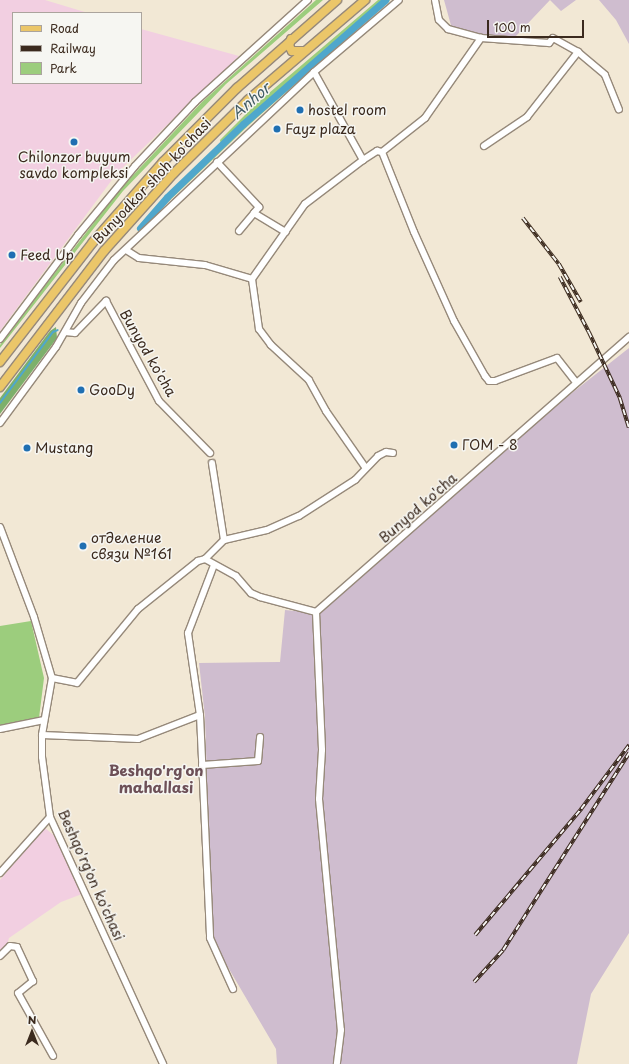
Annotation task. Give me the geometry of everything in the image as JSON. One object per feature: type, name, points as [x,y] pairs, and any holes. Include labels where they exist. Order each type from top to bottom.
[{"type":"main road","name":"Bunyodkor shoh ko'chasi","points":[[0,362],[127,201],[217,107],[292,38],[337,0]]},
{"type":"main road","name":"Bunyodkor shoh ko'chasi","points":[[0,386],[104,251],[138,212],[227,120],[303,51],[365,0]]},
{"type":"main road","points":[[292,38],[290,49],[297,53],[303,51]]},
{"type":"street","points":[[0,339],[78,235],[135,166],[195,102],[308,0]]},
{"type":"street","points":[[0,423],[65,332],[81,303],[114,260],[314,72],[399,0]]},
{"type":"street","points":[[435,0],[439,20],[448,29],[481,38],[549,42],[553,38],[578,52],[605,75],[619,109]]},
{"type":"street","points":[[366,467],[326,411],[309,380],[271,345],[259,329],[252,279],[305,204],[363,160],[377,151],[382,152],[425,118],[436,106],[481,38]]},
{"type":"street","points":[[484,146],[527,117],[578,52]]},
{"type":"street","points":[[314,72],[363,160]]},
{"type":"street","points":[[382,152],[414,232],[454,321],[489,381],[495,381],[557,358],[576,382]]},
{"type":"street","points":[[217,162],[259,207],[239,231]]},
{"type":"street","points":[[254,213],[286,232]]},
{"type":"street","points":[[126,250],[138,258],[205,265],[252,279]]},
{"type":"street","name":"Bunyod ko'cha","points":[[65,332],[75,333],[106,302],[159,401],[210,453]]},
{"type":"street","name":"Bunyod ko'cha","points":[[316,612],[629,337]]},
{"type":"street","points":[[52,678],[77,683],[138,608],[198,561],[205,559],[224,540],[267,530],[299,516],[354,480],[366,467],[386,452],[393,453]]},
{"type":"street","points":[[212,464],[224,540]]},
{"type":"street","name":"Beshqo'rg'on ko'chasi","points":[[0,527],[34,617],[52,678],[42,735],[43,774],[50,817],[163,1064]]},
{"type":"street","points":[[205,559],[236,576],[251,593],[260,598],[316,612],[322,750],[319,799],[341,1030],[337,1064]]},
{"type":"street","points":[[214,565],[188,633],[200,715],[210,938],[233,989]]},
{"type":"street","points":[[42,735],[138,739],[200,715]]},
{"type":"street","points":[[0,729],[44,720]]},
{"type":"street","points":[[202,765],[258,761],[260,737]]},
{"type":"street","points":[[1,869],[50,817]]},
{"type":"street","points":[[0,956],[10,946],[17,947],[33,981],[18,993],[53,1056]]},
{"type":"shaded area","name":"Chilonzor buyum savdo kompleksi","points":[[0,0],[45,0],[85,12],[12,12],[12,84],[142,84],[142,29],[239,56],[117,173],[0,331]]},
{"type":"shaded area","points":[[444,0],[550,0],[515,37],[482,36],[452,29]]},
{"type":"shaded area","points":[[550,0],[576,0],[561,11]]},
{"type":"shaded area","points":[[599,0],[629,0],[629,44],[616,20]]},
{"type":"shaded area","points":[[629,348],[629,933],[591,994],[577,1064],[277,1064],[276,1049],[212,940],[205,717],[199,663],[280,662],[285,610],[317,613],[544,415]]},
{"type":"shaded area","points":[[45,828],[57,838],[82,894],[61,902],[9,938],[7,945],[0,952],[0,880]]},
{"type":"green space","points":[[316,0],[323,0],[226,84],[123,191],[0,348],[0,345],[16,323],[120,189],[202,102]]},
{"type":"green space","points":[[378,0],[390,0],[250,124],[147,222],[221,145],[220,140],[255,105]]},
{"type":"green space","points":[[56,327],[57,338],[0,414],[0,398],[50,331]]},
{"type":"green space","points":[[31,621],[44,678],[39,718],[0,725],[0,626]]},
{"type":"waterway","name":"Anhor","points":[[140,228],[167,197],[243,124],[385,0]]},
{"type":"waterway","name":"Anhor","points":[[0,403],[53,332],[58,330]]},
{"type":"railway","points":[[523,218],[559,264],[581,302]]},
{"type":"railway","points":[[560,277],[589,332],[620,398],[629,428]]},
{"type":"railway","points":[[475,935],[581,809],[629,745]]},
{"type":"railway","points":[[474,982],[503,950],[629,753]]},
{"type":"place","name":"hostel room","points":[[300,110]]},
{"type":"place","name":"Fayz plaza","points":[[277,129]]},
{"type":"place","name":"Chilonzor buyum savdo kompleksi","points":[[74,142]]},
{"type":"place","name":"Feed Up","points":[[12,255]]},
{"type":"place","name":"GooDy","points":[[81,390]]},
{"type":"place","name":"ГОМ - 8","points":[[454,445]]},
{"type":"place","name":"Mustang","points":[[27,448]]},
{"type":"place","name":"отделение связи №161","points":[[83,546]]},
{"type":"district","name":"Beshqo'rg'on mahallasi","points":[[156,778]]}]
